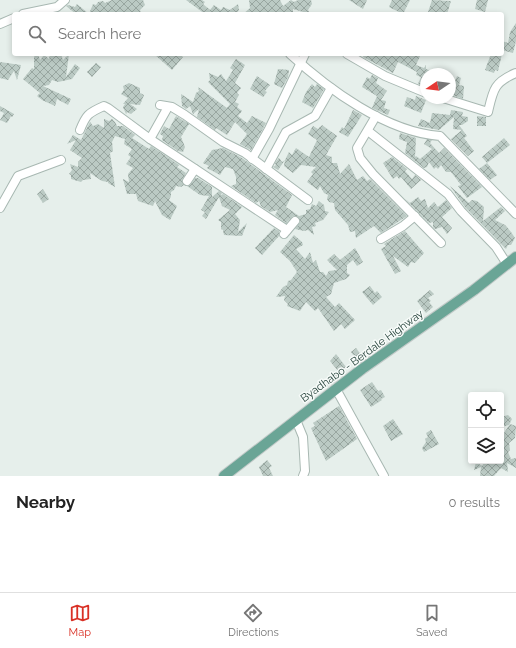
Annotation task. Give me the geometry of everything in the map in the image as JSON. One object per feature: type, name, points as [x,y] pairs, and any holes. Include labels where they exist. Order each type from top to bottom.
[{"type":"main road","name":"Byadhabo - Berdale Highway","points":[[224,476],[336,389],[516,257]]},
{"type":"street","points":[[33,12],[57,7],[65,0]]},
{"type":"street","points":[[0,24],[12,19]]},
{"type":"street","points":[[292,56],[331,88],[357,106],[376,116],[428,135],[440,136],[465,164],[516,214]]},
{"type":"street","points":[[252,159],[269,129],[304,56]]},
{"type":"street","points":[[351,56],[402,84],[420,91]]},
{"type":"street","points":[[456,102],[488,112],[493,91],[502,79],[516,73]]},
{"type":"street","points":[[266,169],[286,132],[315,116],[331,88]]},
{"type":"street","points":[[80,130],[85,117],[91,112],[104,106],[285,232],[295,220]]},
{"type":"street","points":[[150,139],[164,106],[185,115],[223,142],[252,159],[308,200]]},
{"type":"street","points":[[376,116],[357,148],[360,158],[373,174],[441,243]]},
{"type":"street","points":[[368,131],[448,194],[461,211],[496,247],[507,264]]},
{"type":"street","points":[[0,208],[18,176],[61,160]]},
{"type":"street","points":[[187,181],[195,169]]},
{"type":"street","points":[[381,239],[403,226],[415,216]]},
{"type":"street","points":[[336,389],[384,476]]},
{"type":"street","points":[[296,420],[303,437],[305,471],[303,476]]},
{"type":"building","points":[[112,0],[143,0],[145,5],[140,10],[140,12],[90,12],[93,4],[96,5],[98,2],[103,1],[105,3]]},
{"type":"building","points":[[186,0],[202,0],[205,2],[203,4],[210,10],[214,5],[221,10],[223,7],[230,10],[238,4],[239,10],[238,12],[202,12]]},
{"type":"building","points":[[249,0],[280,0],[283,6],[291,0],[294,2],[298,0],[311,0],[312,4],[308,10],[309,12],[293,9],[293,12],[245,12],[250,8]]},
{"type":"building","points":[[349,0],[367,0],[363,9]]},
{"type":"building","points":[[392,0],[410,0],[404,12],[399,12],[389,7]]},
{"type":"building","points":[[432,0],[451,1],[448,12],[428,12]]},
{"type":"building","points":[[477,0],[488,0],[485,12],[475,9]]},
{"type":"building","points":[[77,4],[87,12],[74,12],[66,6],[68,5],[75,7]]},
{"type":"building","points":[[516,23],[516,41],[513,53],[504,51],[504,42],[508,43],[510,32]]},
{"type":"building","points":[[39,56],[40,60],[43,56],[49,59],[50,56],[62,56],[63,60],[69,56],[66,77],[75,64],[80,68],[72,79],[58,82],[52,80],[49,85],[43,86],[71,99],[68,105],[57,99],[55,106],[42,100],[37,96],[40,93],[23,79],[32,68],[34,69],[34,57]]},
{"type":"building","points":[[156,56],[183,57],[172,70]]},
{"type":"building","points":[[363,56],[420,56],[416,65],[424,68],[420,68],[420,77],[416,75],[417,72],[398,62],[393,73]]},
{"type":"building","points":[[490,56],[502,56],[498,71],[495,70],[494,73],[485,70]]},
{"type":"building","points":[[236,59],[245,65],[235,83],[241,88],[237,93],[239,95],[235,102],[239,104],[237,107],[242,111],[238,116],[247,123],[252,116],[266,123],[251,150],[240,144],[247,134],[235,122],[227,135],[216,128],[215,130],[197,117],[199,109],[193,114],[190,106],[186,109],[182,106],[181,94],[193,102],[196,93],[199,91],[198,87],[227,108],[230,104],[208,82],[210,80],[209,73],[218,77],[221,74],[226,81],[233,70],[230,68]]},
{"type":"building","points":[[0,62],[21,65],[17,80],[14,71],[8,80],[0,78]]},
{"type":"building","points":[[96,63],[101,67],[92,77],[87,72]]},
{"type":"building","points":[[278,69],[289,70],[288,77],[282,88],[274,84]]},
{"type":"building","points":[[372,75],[378,78],[376,83],[387,91],[381,100],[386,101],[384,108],[390,110],[388,115],[372,108],[377,96],[362,87],[367,77],[370,79]]},
{"type":"building","points":[[257,76],[270,85],[265,91],[267,92],[263,97],[250,89]]},
{"type":"building","points":[[457,76],[461,78],[459,85],[464,86],[463,99],[456,96]]},
{"type":"building","points":[[129,83],[140,88],[140,93],[144,95],[140,105],[130,104],[137,109],[131,114],[127,112],[126,114],[123,107],[125,104],[123,104],[128,98],[121,94],[124,90],[123,86]]},
{"type":"building","points":[[312,84],[315,87],[317,84],[324,89],[313,108],[302,102],[306,92]]},
{"type":"building","points":[[416,96],[420,98],[420,104],[424,104],[421,113],[404,106],[407,97],[415,100]]},
{"type":"building","points":[[0,106],[14,114],[7,123],[0,120],[4,113],[0,111]]},
{"type":"building","points":[[353,110],[362,115],[348,137],[339,132],[342,127],[344,129]]},
{"type":"building","points":[[451,110],[463,112],[462,116],[468,117],[468,121],[462,125],[459,125],[467,136],[464,138],[474,151],[468,156],[451,139],[462,130],[453,129],[454,117],[439,130],[418,126],[421,119],[430,123],[432,113],[450,115]]},
{"type":"building","points":[[176,116],[189,124],[181,137],[185,147],[183,152],[178,151],[162,140],[163,136],[160,134],[164,126],[169,129]]},
{"type":"building","points":[[477,116],[486,117],[486,126],[477,126]]},
{"type":"building","points":[[104,119],[109,121],[112,119],[117,126],[123,126],[135,135],[132,138],[149,149],[151,146],[179,165],[177,167],[186,173],[182,180],[184,185],[181,187],[176,186],[171,192],[169,200],[177,206],[170,220],[162,215],[155,201],[153,206],[138,201],[136,194],[127,194],[123,179],[129,182],[128,174],[133,168],[126,164],[131,157],[128,155],[132,149],[124,144],[125,139],[115,136],[112,142],[113,151],[110,153],[115,187],[90,173],[91,179],[83,180],[81,182],[71,179],[71,175],[69,174],[72,170],[70,164],[78,167],[78,162],[82,158],[70,150],[76,140],[67,144],[73,135],[81,140],[90,122],[93,126],[98,124],[104,128]]},
{"type":"building","points":[[322,125],[337,136],[326,155],[332,157],[332,163],[337,163],[340,174],[349,164],[357,180],[363,176],[367,181],[370,179],[407,216],[381,233],[374,226],[356,238],[355,231],[350,232],[348,225],[335,210],[334,203],[329,202],[327,199],[328,195],[324,193],[320,186],[318,190],[307,182],[313,174],[311,172],[316,167],[301,165],[293,173],[284,166],[289,152],[292,155],[296,148],[309,157],[317,140],[308,134],[313,126],[318,129]]},
{"type":"building","points":[[400,133],[416,138],[415,157],[416,156],[420,159],[432,149],[424,144],[427,139],[432,140],[430,143],[439,153],[444,148],[482,187],[467,198],[458,186],[461,185],[451,172],[446,172],[441,165],[438,169],[436,167],[434,169],[429,162],[427,167],[424,168],[405,153],[407,142],[399,139]]},
{"type":"building","points":[[504,138],[510,145],[487,163],[482,157]]},
{"type":"building","points":[[223,148],[242,158],[292,195],[286,207],[299,216],[306,214],[306,210],[310,209],[312,204],[316,206],[319,201],[324,205],[325,211],[329,212],[323,220],[315,223],[316,226],[312,227],[314,235],[308,230],[304,231],[295,229],[300,222],[298,217],[293,216],[286,223],[275,215],[278,210],[270,212],[261,206],[259,201],[256,203],[231,186],[236,184],[236,177],[233,169],[225,167],[220,175],[207,168],[209,166],[203,163],[212,150]]},
{"type":"building","points":[[392,157],[407,169],[405,171],[412,179],[415,175],[421,180],[411,189],[401,177],[399,179],[397,176],[393,179],[383,163]]},
{"type":"building","points":[[279,158],[282,162],[285,160],[278,170],[273,167],[276,165],[275,163]]},
{"type":"building","points":[[487,163],[497,175],[490,180],[479,169]]},
{"type":"building","points":[[195,178],[198,178],[212,187],[212,197],[219,191],[222,193],[220,196],[223,194],[242,207],[235,214],[240,220],[238,232],[247,223],[242,236],[224,235],[223,230],[221,229],[221,222],[218,220],[230,210],[222,206],[219,197],[206,219],[202,216],[205,212],[201,210],[209,196],[200,195],[187,186],[191,184]]},
{"type":"building","points":[[450,186],[469,203],[472,200],[477,201],[484,207],[483,221],[501,207],[505,211],[495,220],[505,225],[515,238],[511,245],[508,245],[506,249],[465,207]]},
{"type":"building","points":[[43,189],[49,199],[43,203],[37,194]]},
{"type":"building","points":[[418,197],[421,201],[425,199],[428,208],[434,202],[438,207],[446,200],[452,208],[442,217],[452,228],[447,234],[442,227],[435,229],[433,227],[433,222],[429,223],[405,199],[410,203]]},
{"type":"building","points":[[274,228],[279,231],[279,236],[262,255],[255,248]]},
{"type":"building","points":[[405,231],[424,253],[415,263],[411,262],[408,267],[393,256],[401,271],[395,274],[381,249],[386,246],[384,244]]},
{"type":"building","points":[[294,235],[302,242],[303,245],[296,249],[305,259],[310,252],[313,263],[316,260],[320,272],[323,272],[326,276],[329,271],[337,270],[327,260],[334,254],[340,260],[355,248],[363,262],[357,266],[353,260],[347,265],[347,273],[350,275],[346,279],[334,283],[331,294],[326,297],[335,307],[339,303],[355,320],[345,329],[341,324],[334,331],[318,308],[315,311],[306,302],[300,311],[287,306],[288,304],[284,300],[285,296],[276,297],[297,272],[290,261],[280,252]]},
{"type":"building","points":[[370,286],[375,293],[377,291],[382,297],[373,305],[362,292]]},
{"type":"building","points":[[430,290],[434,294],[428,298],[433,307],[426,313],[417,301]]},
{"type":"building","points":[[356,348],[364,359],[359,363],[351,352]]},
{"type":"building","points":[[336,354],[346,367],[339,372],[330,361]]},
{"type":"building","points":[[335,373],[339,379],[323,390],[319,384]]},
{"type":"building","points":[[372,382],[378,391],[381,390],[385,397],[371,407],[360,390]]},
{"type":"building","points":[[339,406],[357,439],[326,461],[311,428],[315,426],[313,423]]},
{"type":"building","points":[[508,415],[512,419],[509,425],[504,426],[504,416]]},
{"type":"building","points":[[393,419],[403,434],[391,441],[383,426]]},
{"type":"building","points":[[510,424],[516,426],[515,438],[509,443],[510,450],[508,452],[511,459],[516,458],[516,468],[507,463],[508,472],[501,468],[494,476],[480,476],[481,467],[474,470],[476,464],[482,466],[483,464],[504,464],[504,433]]},
{"type":"building","points":[[431,430],[439,444],[424,452],[422,448],[426,442],[425,439],[428,437],[426,433]]},
{"type":"building","points":[[267,460],[272,466],[269,468],[273,476],[263,476],[259,467]]}]
